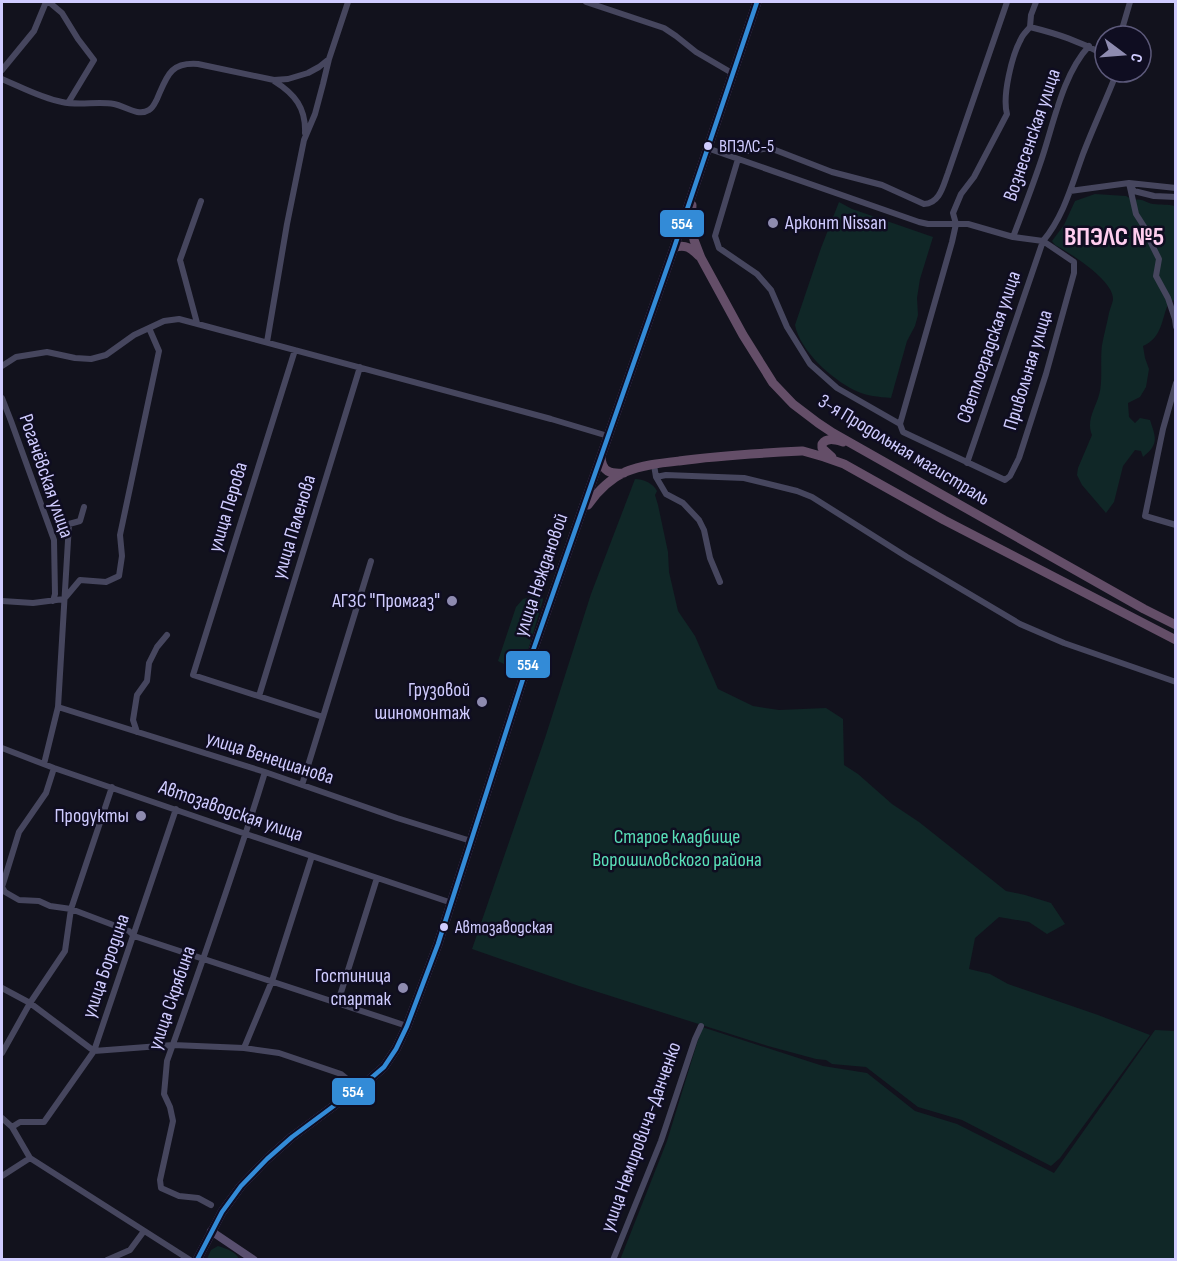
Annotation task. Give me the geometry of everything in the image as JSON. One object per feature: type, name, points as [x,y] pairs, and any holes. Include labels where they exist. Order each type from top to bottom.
[{"type":"highway","name":"улица Неждановой","points":[[197,1260],[222,1212],[241,1186],[267,1159],[384,1067],[407,1026],[438,944],[522,682],[674,248],[757,2]]},
{"type":"highway","name":"3-я Продольная магистраль","points":[[693,192],[692,225],[694,240],[701,258],[743,335],[773,383],[793,404],[818,423],[854,445],[1176,625]]},
{"type":"highway","points":[[674,248],[681,245],[688,247],[701,258]]},
{"type":"highway","points":[[803,451],[814,448],[820,441],[821,433],[818,423]]},
{"type":"highway","points":[[843,464],[827,453],[822,448],[822,444],[830,439],[854,445]]},
{"type":"highway","name":"3-я Продольная магистраль","points":[[624,473],[637,468],[720,456],[803,451],[824,456],[1176,640]]},
{"type":"highway","points":[[601,457],[601,463],[606,470],[613,473],[624,473]]},
{"type":"highway","points":[[581,515],[602,488],[624,473]]},
{"type":"main road","points":[[212,1231],[254,1260]]},
{"type":"street","points":[[2,70],[34,31],[48,2],[62,12],[94,60],[68,103]]},
{"type":"street","points":[[304,140],[315,114],[329,59],[348,2]]},
{"type":"street","points":[[586,2],[664,28],[696,52],[732,73]]},
{"type":"street","points":[[749,151],[770,148],[832,172],[882,185],[924,204],[931,204],[938,197],[948,173],[1007,2]]},
{"type":"street","points":[[967,463],[903,432],[900,424],[952,242],[956,224],[953,213],[961,194],[974,177],[1007,114],[1005,105],[1010,70],[1020,39],[1030,27],[1031,15],[1036,2]]},
{"type":"street","points":[[1124,24],[1130,2]]},
{"type":"street","points":[[1030,27],[1059,34],[1093,48]]},
{"type":"street","name":"Вознесенская улица","points":[[1013,237],[1036,178],[1069,75],[1077,59],[1089,46]]},
{"type":"street","points":[[2,79],[63,103],[112,103],[142,113],[152,107],[166,78],[180,64],[198,64],[274,80],[288,79],[308,73],[329,59]]},
{"type":"street","points":[[267,342],[305,124],[303,111],[287,89],[274,80]]},
{"type":"street","name":"Светлоградская улица","points":[[967,463],[1043,242],[1064,207],[1112,84]]},
{"type":"street","points":[[707,148],[919,222],[968,224],[1013,237],[1043,242]]},
{"type":"street","points":[[738,159],[715,236],[719,248],[757,274],[771,290],[787,327],[810,364],[837,388],[900,424]]},
{"type":"street","points":[[1070,191],[1129,183],[1176,188]]},
{"type":"street","points":[[1129,183],[1134,191],[1154,196],[1176,197]]},
{"type":"street","points":[[1129,183],[1136,214],[1159,259],[1156,276],[1168,298],[1176,327]]},
{"type":"street","points":[[196,323],[180,260],[201,201]]},
{"type":"street","name":"Привольная улица","points":[[967,463],[1005,480],[1010,476],[1018,458],[1046,374],[1074,273],[1074,262],[1043,242]]},
{"type":"street","points":[[2,366],[16,357],[47,352],[91,359],[106,355],[134,335],[164,321],[179,319],[608,436]]},
{"type":"street","points":[[2,601],[33,603],[64,599],[80,580],[106,582],[119,576],[122,556],[120,535],[159,351],[149,328]]},
{"type":"street","name":"улица Перова","points":[[259,696],[193,675],[295,350]]},
{"type":"street","name":"улица Паленова","points":[[259,696],[360,368]]},
{"type":"street","points":[[1176,383],[1163,429],[1145,516],[1176,525]]},
{"type":"street","name":"Рогачёвская улица","points":[[2,398],[54,540],[55,594],[53,601]]},
{"type":"street","points":[[654,465],[656,477],[666,494],[683,503],[699,520],[720,582]]},
{"type":"street","points":[[656,477],[666,475],[744,478],[797,490],[1020,624],[1064,643],[1176,682]]},
{"type":"street","points":[[44,764],[58,707],[69,524],[80,521],[84,507]]},
{"type":"street","points":[[302,785],[371,561]]},
{"type":"street","points":[[137,732],[133,720],[137,695],[147,681],[149,663],[157,647],[167,635]]},
{"type":"street","points":[[259,696],[323,717]]},
{"type":"street","name":"улица Венецианова","points":[[58,707],[265,772],[471,841]]},
{"type":"street","name":"Автозаводская улица","points":[[2,748],[54,768],[452,903]]},
{"type":"street","points":[[54,768],[46,793],[20,832],[2,887],[5,892],[19,900],[39,901],[51,906],[71,909],[129,931],[134,936],[407,1026]]},
{"type":"street","name":"улица Скрябина","points":[[211,1205],[198,1198],[179,1196],[161,1188],[160,1180],[173,1121],[164,1094],[167,1061],[204,958],[265,772]]},
{"type":"street","points":[[2,1053],[30,1003],[65,951],[71,909],[112,787]]},
{"type":"street","name":"улица Бородина","points":[[12,1127],[20,1122],[44,1122],[94,1051],[176,809]]},
{"type":"street","points":[[244,1048],[272,981],[312,856]]},
{"type":"street","points":[[338,1002],[377,878]]},
{"type":"street","points":[[2,988],[30,1003],[94,1051],[173,1045],[244,1048],[279,1053],[341,1074],[358,1088]]},
{"type":"street","name":"улица Немировича-Данченко","points":[[613,1260],[661,1141],[694,1039],[701,1026]]},
{"type":"street","points":[[2,1118],[12,1127],[30,1158],[190,1260]]},
{"type":"street","points":[[2,1176],[30,1158]]},
{"type":"street","points":[[107,1260],[130,1250],[144,1231]]},
{"type":"green space","points":[[1095,194],[1126,196],[1133,200],[1175,206],[1175,300],[1169,302],[1158,333],[1143,346],[1149,369],[1146,387],[1140,397],[1128,403],[1129,417],[1135,423],[1140,418],[1150,420],[1155,440],[1152,448],[1143,457],[1141,451],[1135,450],[1123,466],[1114,502],[1106,513],[1082,485],[1077,475],[1092,435],[1090,425],[1100,390],[1102,345],[1113,300],[1112,293],[1090,268],[1052,241],[1064,225],[1075,201]]},
{"type":"green space","points":[[839,202],[852,209],[933,237],[920,279],[917,298],[918,315],[907,341],[891,398],[863,394],[836,379],[803,345],[795,325]]},
{"type":"green space","name":"Старое кладбище Ворошиловского района","points":[[635,479],[648,482],[657,491],[655,495],[678,611],[695,636],[718,689],[753,706],[779,710],[826,708],[843,719],[844,765],[1006,891],[1051,903],[1065,924],[1047,934],[1029,922],[999,917],[975,938],[969,969],[990,974],[1008,984],[1150,1035],[1060,1158],[1051,1166],[962,1120],[918,1107],[866,1067],[832,1064],[826,1060],[768,1046],[579,986],[472,949],[545,738],[591,594]]},
{"type":"green space","points":[[542,596],[543,600],[526,657],[521,663],[510,667],[498,661],[516,607],[523,599]]},
{"type":"green space","points":[[702,1027],[823,1066],[867,1073],[915,1111],[957,1124],[1054,1173],[1155,1030],[1175,1031],[1175,1259],[620,1260],[667,1141]]},
{"type":"green space","points":[[218,1246],[233,1252],[239,1259],[207,1259],[211,1250]]},
{"type":"transit line","name":"554","points":[[197,1260],[222,1212],[241,1186],[292,1137],[384,1067],[407,1026],[438,944],[522,682],[674,248],[757,2]]},
{"type":"place","name":"ВПЭЛС-5","points":[[708,146]]},
{"type":"place","name":"Арконт Nissan","points":[[773,223]]},
{"type":"place","name":"АГЗС \"Промгаз\"","points":[[452,601]]},
{"type":"place","name":"Грузовой шиномонтаж","points":[[482,702]]},
{"type":"place","name":"Продукты","points":[[141,816]]},
{"type":"place","name":"Автозаводская","points":[[444,927]]},
{"type":"place","name":"Гостиница спартак","points":[[403,988]]},
{"type":"district","name":"ВПЭЛС №5","points":[[1114,237]]}]
